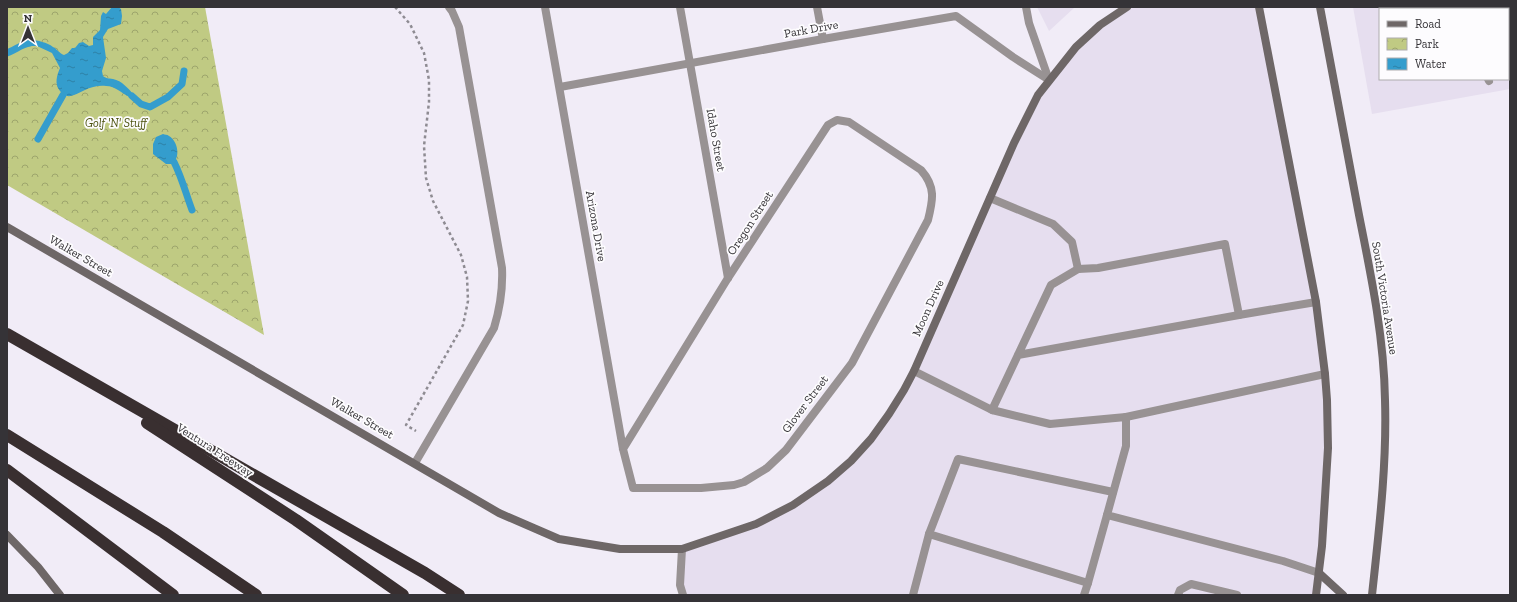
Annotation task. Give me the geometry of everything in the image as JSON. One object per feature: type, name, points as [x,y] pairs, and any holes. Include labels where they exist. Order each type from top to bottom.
[{"type":"highway","name":"Ventura Freeway","points":[[7,334],[296,520],[403,595]]},
{"type":"highway","points":[[7,334],[425,573],[459,595]]},
{"type":"highway","points":[[7,435],[163,532],[256,595]]},
{"type":"highway","points":[[7,470],[173,595]]},
{"type":"street","points":[[415,463],[494,328],[500,308],[503,287],[500,260],[459,27],[449,7]]},
{"type":"street","name":"Arizona Drive","points":[[545,7],[623,449]]},
{"type":"street","name":"Idaho Street","points":[[680,7],[728,278]]},
{"type":"street","points":[[817,7],[823,39]]},
{"type":"street","points":[[954,7],[956,16],[1013,57],[1050,80]]},
{"type":"street","points":[[1026,7],[1029,23],[1050,80]]},
{"type":"street","name":"Moon Drive","points":[[682,549],[756,524],[793,505],[828,481],[851,461],[871,439],[889,414],[914,371],[1014,143],[1035,101],[1076,47],[1100,25],[1127,7]]},
{"type":"street","points":[[1259,7],[1316,302],[1325,374],[1328,448],[1319,573],[1316,595]]},
{"type":"street","name":"South Victoria Avenue","points":[[1320,7],[1369,266],[1381,340],[1385,399],[1385,457],[1381,514],[1372,595]]},
{"type":"street","name":"Park Drive","points":[[560,88],[956,16]]},
{"type":"street","name":"Oregon Street","points":[[623,449],[728,278],[828,125],[837,120],[849,122],[922,170],[929,178],[933,191]]},
{"type":"street","name":"Glover Street","points":[[623,449],[633,488],[701,488],[734,485],[744,482],[767,468],[786,450],[852,363],[928,220],[932,205],[933,191]]},
{"type":"street","points":[[990,198],[1053,224],[1072,242],[1078,269]]},
{"type":"street","name":"Walker Street","points":[[7,227],[499,513],[559,539],[620,549],[682,549]]},
{"type":"street","points":[[992,410],[1051,285],[1078,269],[1098,268],[1225,244],[1239,315]]},
{"type":"street","points":[[1018,355],[1316,302]]},
{"type":"street","points":[[914,371],[992,410],[1050,424],[1126,417],[1325,374]]},
{"type":"street","points":[[1084,595],[1126,446],[1126,417]]},
{"type":"street","points":[[913,595],[929,534],[958,459],[1113,492]]},
{"type":"street","points":[[1107,515],[1283,561],[1319,573],[1343,595]]},
{"type":"street","points":[[929,534],[1088,583]]},
{"type":"street","points":[[7,535],[38,567],[60,595]]},
{"type":"street","points":[[682,549],[680,584],[683,595]]},
{"type":"street","points":[[1178,595],[1180,590],[1191,584],[1237,595]]},
{"type":"path","points":[[395,7],[410,24],[424,53],[429,80],[429,102],[424,146],[426,178],[436,207],[461,255],[467,277],[468,301],[463,325],[406,425],[429,438]]},
{"type":"shaded area","points":[[1037,7],[1075,7],[1049,31]]},
{"type":"shaded area","points":[[1127,7],[1259,7],[1313,285],[1327,400],[1316,595],[683,595],[682,549],[793,505],[851,461],[904,390],[1038,95],[1076,47]]},
{"type":"shaded area","points":[[1353,7],[1505,7],[1379,8],[1379,80],[1509,80],[1509,30],[1510,89],[1372,114]]},
{"type":"green space","name":"Golf 'N' Stuff","points":[[7,7],[205,7],[264,335],[7,185]]},
{"type":"water","points":[[112,7],[118,7],[121,9],[121,24],[108,29],[103,37],[106,58],[102,71],[103,76],[119,81],[134,95],[131,98],[113,87],[95,86],[75,95],[66,96],[60,91],[57,85],[57,77],[60,68],[52,53],[37,46],[30,46],[30,39],[48,44],[64,55],[72,48],[75,48],[79,43],[83,42],[89,46],[93,45],[93,37],[100,30],[101,16],[103,12],[106,14]]},
{"type":"water","points":[[163,134],[172,138],[176,145],[177,158],[172,164],[166,164],[153,154],[153,144],[156,137]]},
{"type":"waterway","points":[[7,53],[30,43]]},
{"type":"waterway","points":[[132,96],[141,104],[150,107],[168,97],[182,84],[184,71]]},
{"type":"waterway","points":[[38,139],[63,95]]},
{"type":"waterway","points":[[174,162],[192,210]]}]
